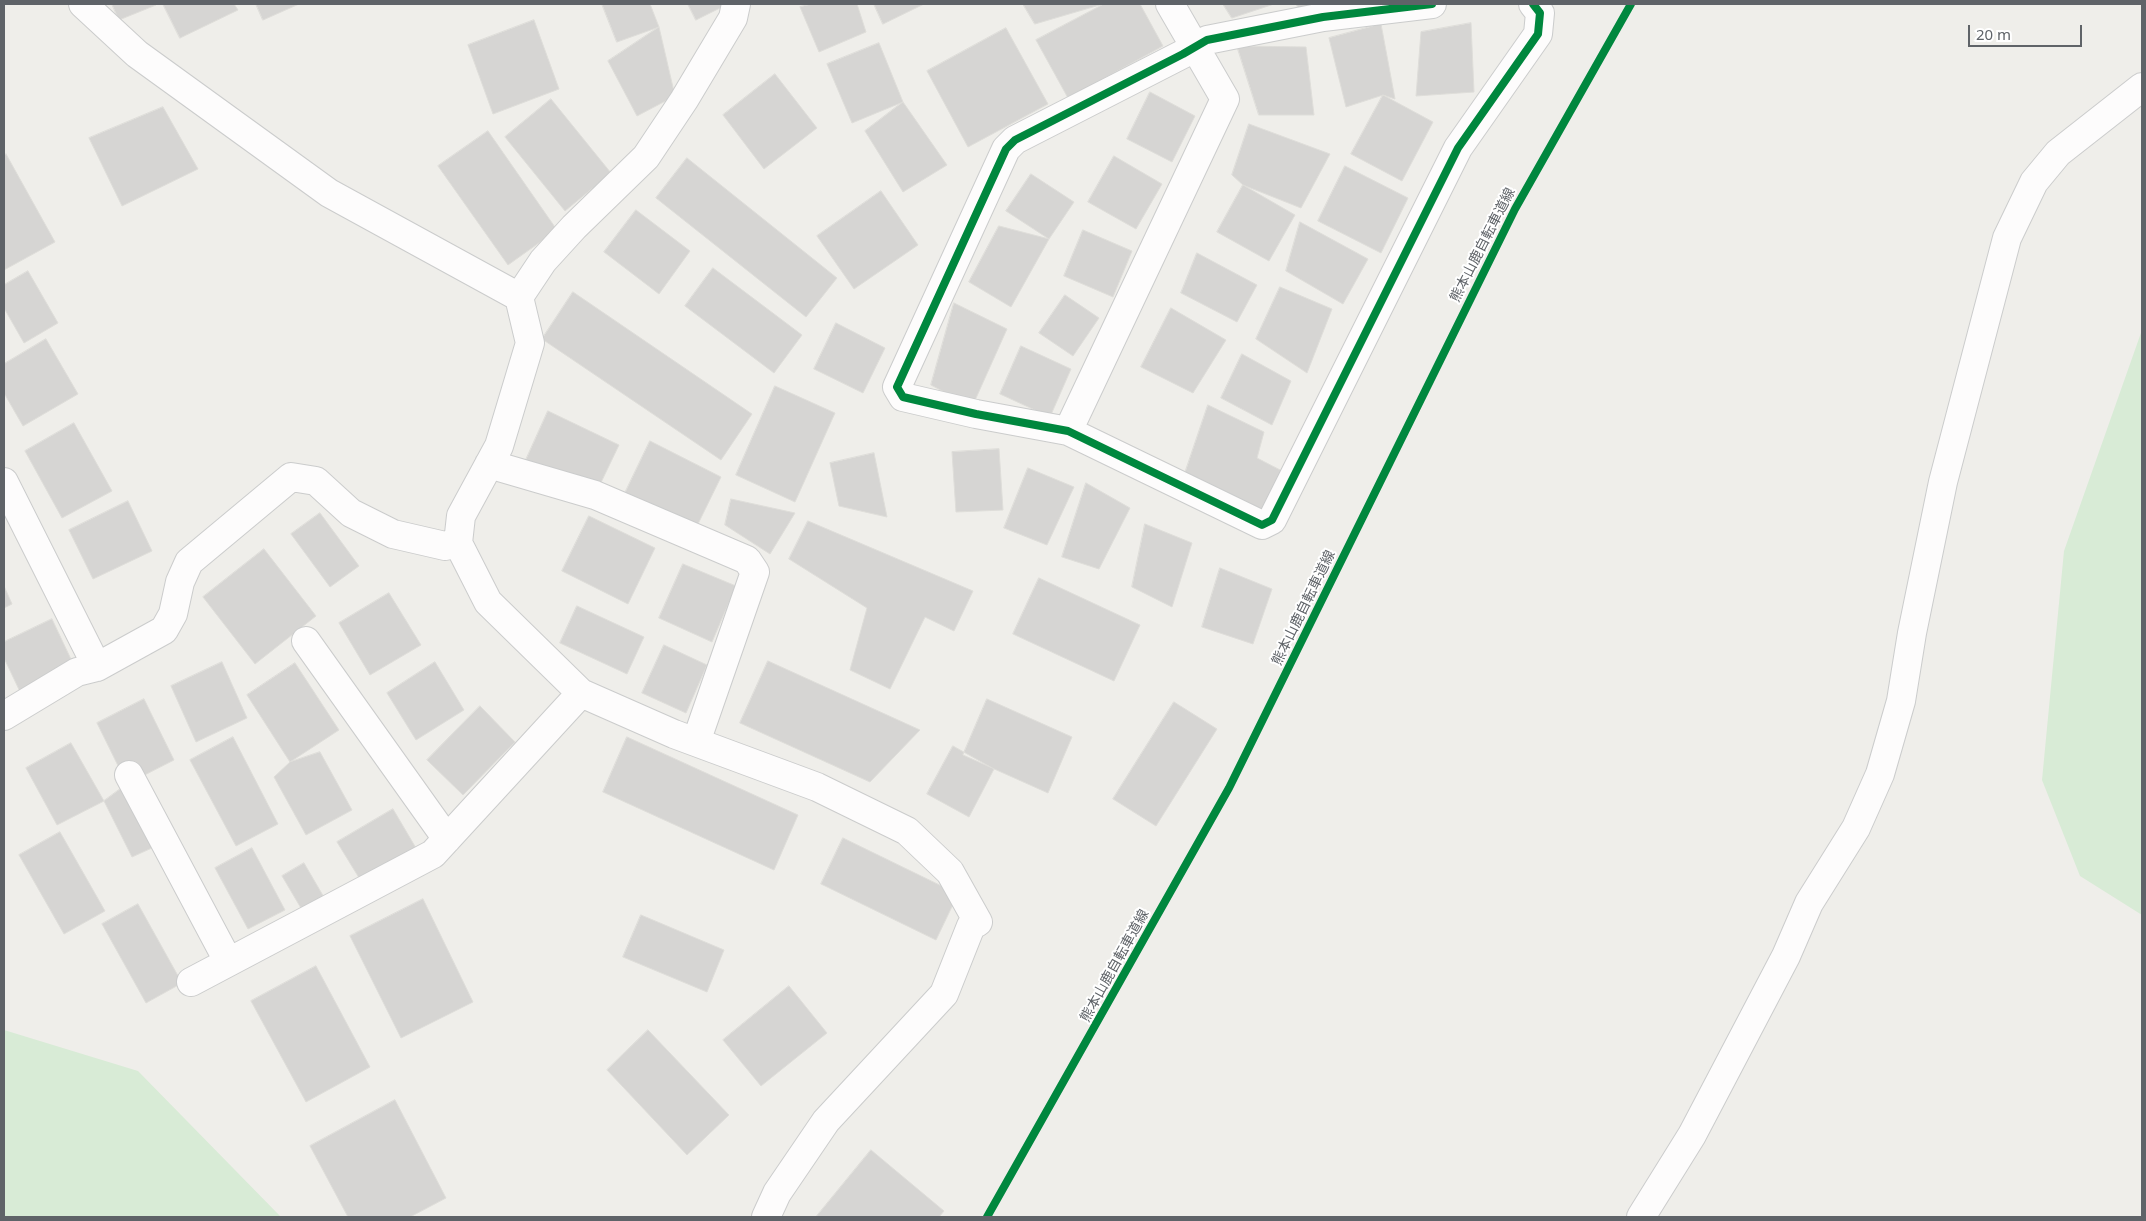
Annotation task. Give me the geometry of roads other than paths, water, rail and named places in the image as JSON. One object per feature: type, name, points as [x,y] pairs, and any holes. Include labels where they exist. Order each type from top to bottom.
[{"type":"street","points":[[83,4],[137,54],[329,193],[519,297],[530,343],[499,446],[461,516],[458,544],[488,602],[581,692],[696,742],[817,787],[907,831],[950,872],[978,922],[971,926],[944,994],[826,1121],[777,1193],[766,1217]]},
{"type":"street","points":[[519,297],[549,254],[646,157],[684,100],[733,18],[736,4]]},
{"type":"street","points":[[1068,431],[1225,99],[1170,4]]},
{"type":"street","points":[[1432,4],[1406,5],[1323,17],[1206,40],[1015,140],[1006,149],[897,387],[902,397],[976,414],[1068,431],[1262,525],[1272,520],[1458,148],[1538,34],[1540,13],[1533,4]]},
{"type":"street","points":[[1641,1217],[1692,1135],[1786,956],[1809,903],[1856,828],[1880,774],[1901,701],[1912,633],[1943,482],[2007,238],[2034,182],[2058,153],[2142,87]]},
{"type":"street","points":[[488,464],[595,495],[747,560],[755,572],[696,742]]},
{"type":"street","points":[[4,716],[77,672],[97,667],[164,630],[173,614],[180,582],[189,562],[291,477],[316,481],[351,513],[393,534],[445,546],[458,544]]},
{"type":"street","points":[[4,482],[97,667]]},
{"type":"street","points":[[306,641],[447,838]]},
{"type":"street","points":[[190,982],[433,854],[581,692]]},
{"type":"street","points":[[129,775],[228,961]]}]
